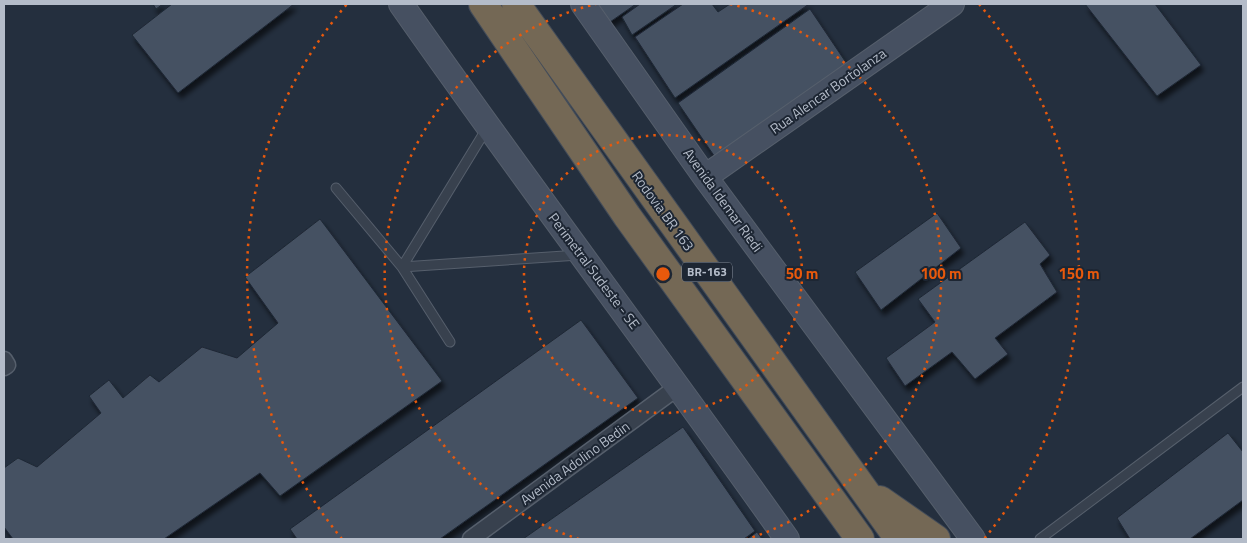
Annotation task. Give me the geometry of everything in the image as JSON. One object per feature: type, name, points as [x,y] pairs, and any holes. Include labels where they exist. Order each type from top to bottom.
[{"type":"highway","name":"BR-163","points":[[483,4],[626,216],[860,539]]},
{"type":"highway","name":"Rodovia BR 163","points":[[516,4],[899,539]]},
{"type":"highway","points":[[815,476],[836,539]]},
{"type":"highway","points":[[862,488],[936,539]]},
{"type":"street","name":"Perimetral Sudeste - SE","points":[[401,4],[487,127],[679,386],[787,539]]},
{"type":"street","name":"Avenida Idemar Riedi","points":[[583,4],[705,177],[973,539]]},
{"type":"street","name":"Rua Alencar Bortolanza","points":[[705,177],[952,4]]},
{"type":"street","name":"Avenida Adolino Bedin","points":[[471,539],[679,386]]},
{"type":"lane","points":[[402,267],[487,127]]},
{"type":"lane","points":[[336,188],[402,267],[450,342]]},
{"type":"lane","points":[[402,267],[582,255]]},
{"type":"lane","points":[[1040,539],[1243,387]]},
{"type":"building","points":[[153,4],[163,4],[156,9]]},
{"type":"building","points":[[172,4],[294,4],[178,93],[132,35]]},
{"type":"building","points":[[597,4],[636,4],[610,22]]},
{"type":"building","points":[[640,4],[677,4],[632,35],[622,17]]},
{"type":"building","points":[[683,4],[712,4],[718,12],[730,4],[809,4],[675,98],[635,37]]},
{"type":"building","points":[[1085,4],[1155,4],[1201,65],[1157,96]]},
{"type":"building","points":[[810,9],[849,67],[717,160],[678,103]]},
{"type":"building","points":[[937,213],[961,248],[881,310],[855,272]]},
{"type":"building","points":[[320,219],[442,381],[280,496],[260,473],[164,539],[13,539],[4,527],[4,468],[18,458],[37,467],[101,413],[89,396],[109,380],[123,398],[150,375],[159,382],[202,347],[237,358],[278,323],[245,277]]},
{"type":"building","points":[[1025,222],[1050,255],[1040,264],[1057,292],[995,338],[1008,354],[975,379],[952,352],[905,386],[886,358],[935,322],[918,299]]},
{"type":"building","points":[[581,320],[638,398],[440,539],[297,539],[290,529]]},
{"type":"building","points":[[683,427],[755,531],[744,539],[523,539]]},
{"type":"building","points":[[1228,433],[1243,452],[1243,500],[1190,539],[1130,539],[1117,518]]},
{"type":"building","points":[[757,532],[762,539],[748,539]]}]
